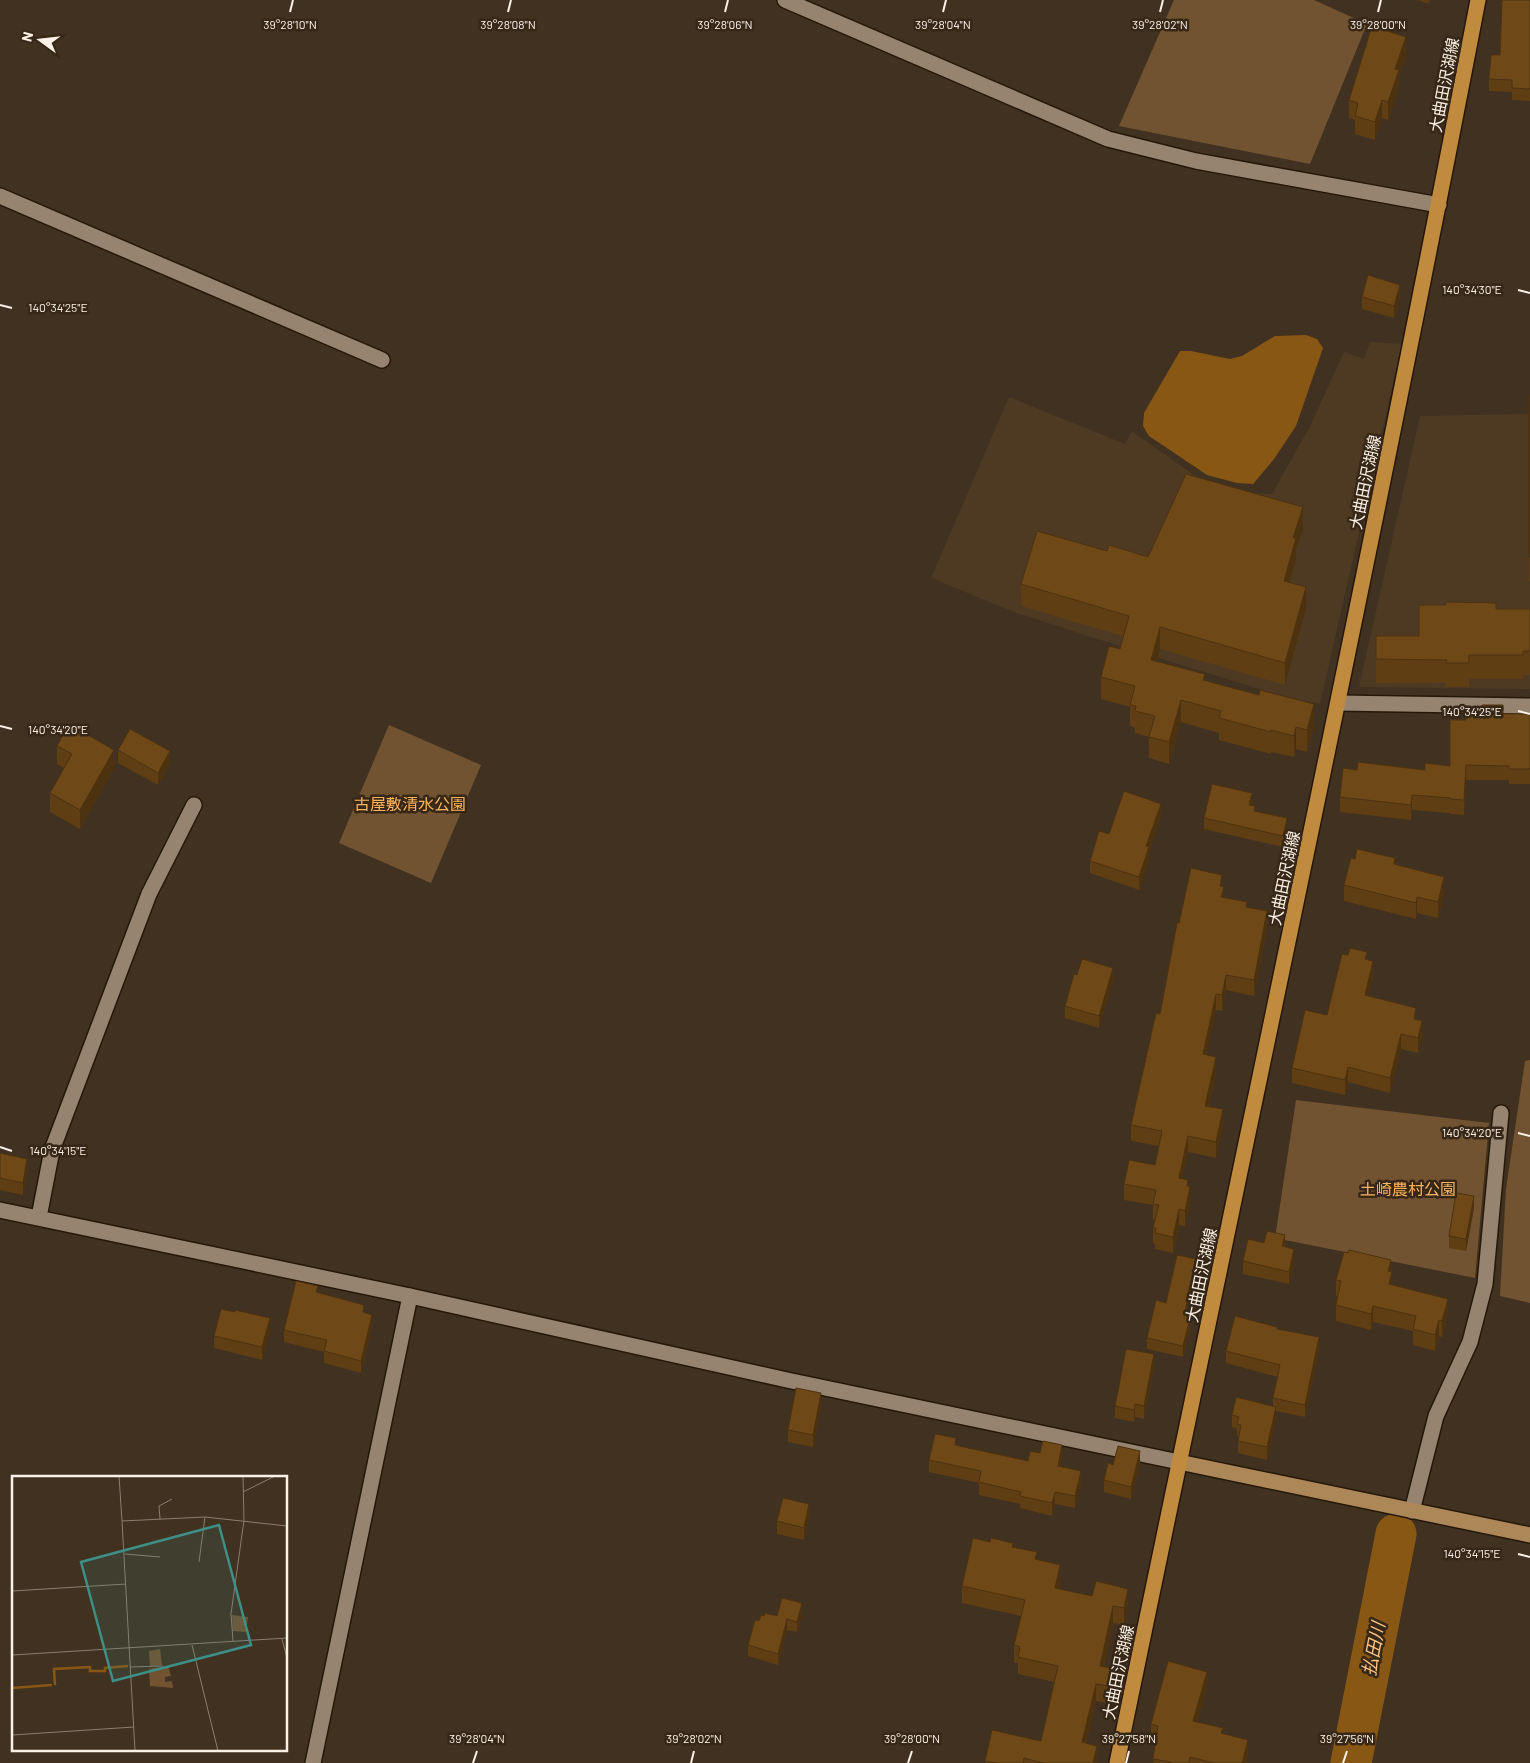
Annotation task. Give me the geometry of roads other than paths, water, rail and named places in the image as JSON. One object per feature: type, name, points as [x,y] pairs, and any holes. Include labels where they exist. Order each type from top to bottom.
[{"type":"main road","name":"大曲田沢湖線","points":[[1118,1763],[1338,703],[1439,206],[1478,0]]},
{"type":"street","points":[[785,0],[1108,139],[1196,161],[1439,206]]},
{"type":"street","points":[[0,196],[382,360]]},
{"type":"street","points":[[1338,703],[1530,706]]},
{"type":"street","points":[[40,1217],[52,1150],[149,894],[194,804]]},
{"type":"street","points":[[1412,1511],[1436,1416],[1470,1342],[1485,1284],[1501,1113]]},
{"type":"street","points":[[0,1210],[410,1296],[787,1380],[1530,1535]]},
{"type":"street","points":[[314,1763],[410,1296]]},
{"type":"waterway","name":"払田川","points":[[1351,1763],[1396,1534]]},
{"type":"park label","name":"古屋敷清水公園","points":[[410,804]]},
{"type":"park label","name":"土崎農村公園","points":[[1408,1189]]}]
